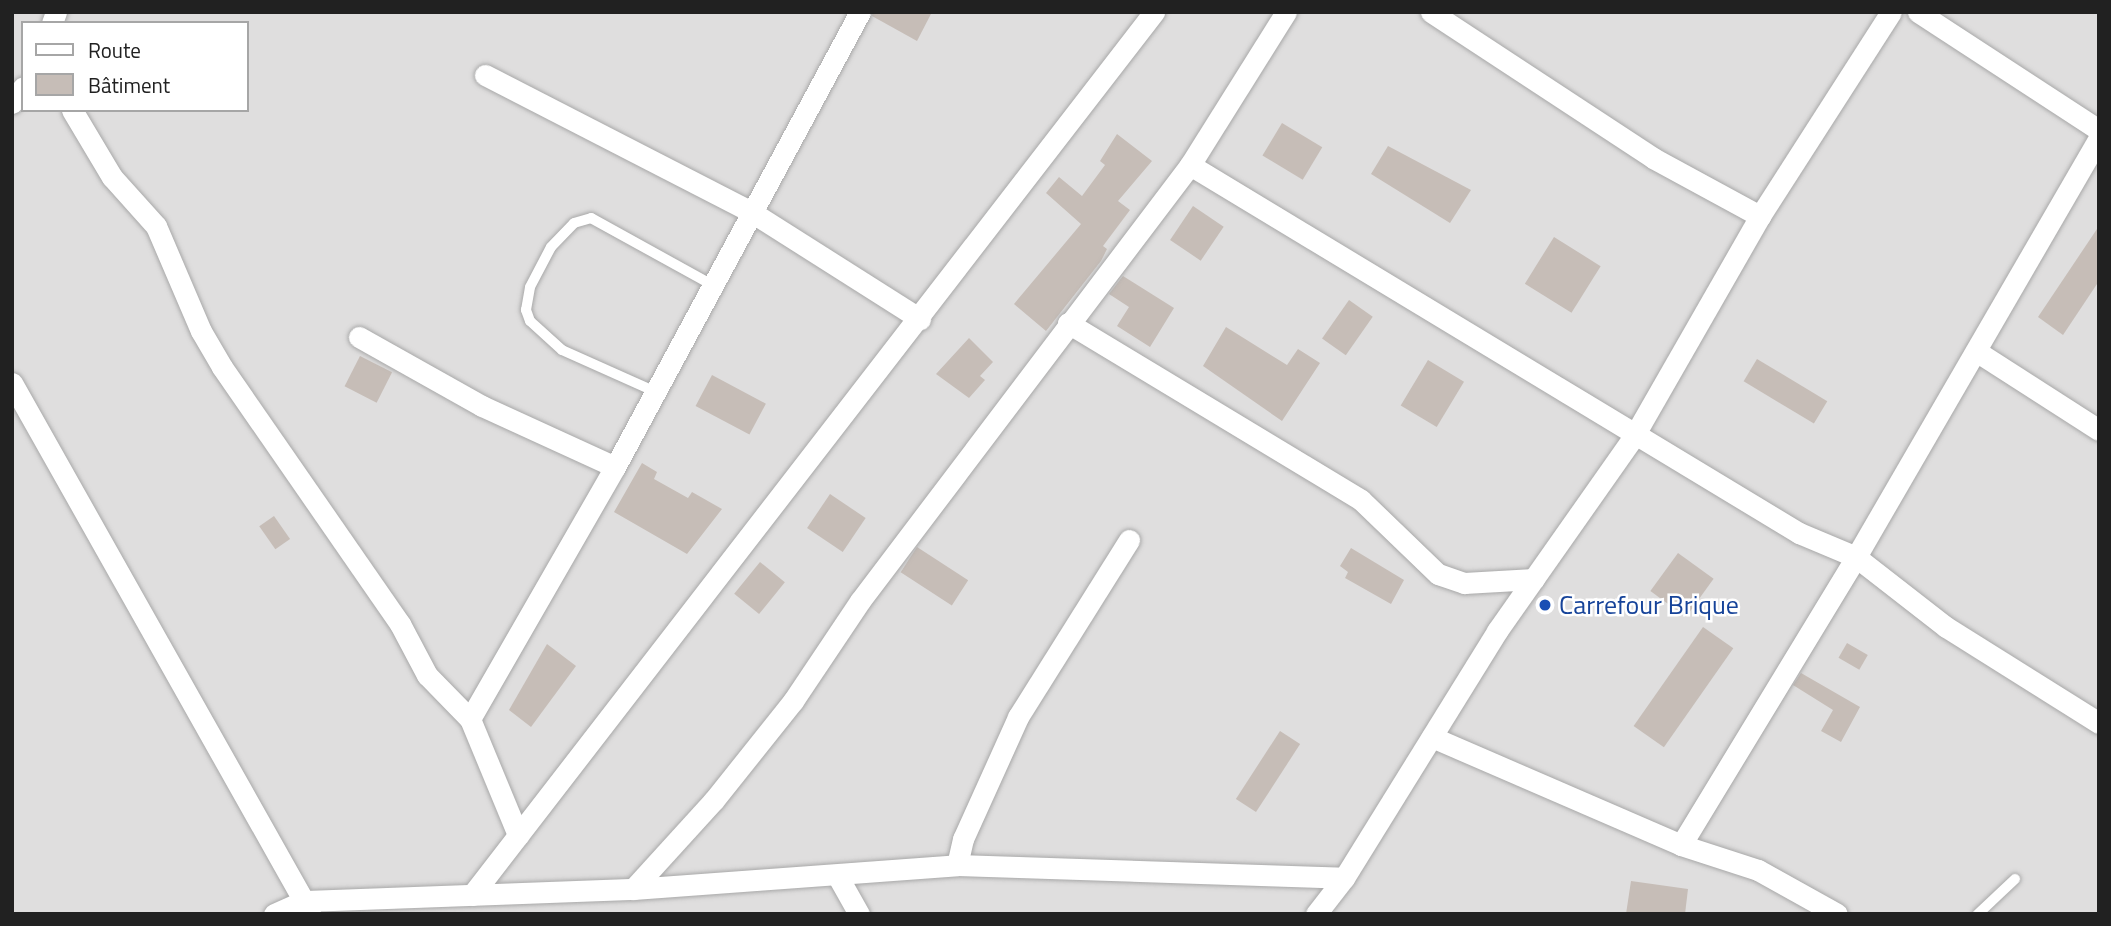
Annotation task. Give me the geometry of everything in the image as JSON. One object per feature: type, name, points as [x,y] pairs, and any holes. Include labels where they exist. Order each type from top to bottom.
[{"type":"street","points":[[470,719],[615,467],[859,12]]},
{"type":"street","points":[[472,895],[920,319],[1154,12]]},
{"type":"street","points":[[633,888],[714,800],[793,701],[860,601],[1068,323],[1190,166],[1286,12]]},
{"type":"street","points":[[1431,12],[1653,158],[1760,216]]},
{"type":"street","points":[[1319,912],[1344,878],[1534,579],[1634,436],[1760,216],[1891,12]]},
{"type":"street","points":[[1918,12],[2099,130]]},
{"type":"street","points":[[485,75],[753,213],[920,319]]},
{"type":"street","points":[[73,112],[112,177],[156,226],[201,331],[222,368],[400,624],[427,675],[470,719],[518,835]]},
{"type":"street","points":[[1681,845],[1856,557],[2099,138]]},
{"type":"street","points":[[1190,166],[1799,533],[1856,557],[1946,627],[2099,723]]},
{"type":"street","points":[[1068,323],[1362,500],[1438,575],[1464,583],[1534,579]]},
{"type":"street","points":[[359,337],[482,407],[615,467]]},
{"type":"street","points":[[1976,351],[2099,430]]},
{"type":"street","points":[[12,383],[307,907]]},
{"type":"street","points":[[957,864],[963,839],[1018,717],[1129,540]]},
{"type":"street","points":[[1433,737],[1681,845],[1758,870],[1837,914]]},
{"type":"street","points":[[274,914],[307,907],[837,875],[957,864],[1344,878]]},
{"type":"street","points":[[837,875],[859,914]]},
{"type":"lane","points":[[656,392],[562,350],[530,321],[526,310],[530,287],[551,247],[574,223],[591,218],[714,286]]},
{"type":"lane","points":[[1978,914],[2015,879]]},
{"type":"shaded area","points":[[12,12],[2099,12],[2099,914],[12,914]]},
{"type":"building","points":[[873,12],[932,12],[917,41],[872,16]]},
{"type":"building","points":[[1282,123],[1322,147],[1303,180],[1262,156]]},
{"type":"building","points":[[1117,134],[1152,161],[1118,201],[1130,210],[1103,246],[1107,249],[1101,261],[1046,331],[1014,304],[1081,224],[1046,193],[1059,177],[1082,196],[1105,165],[1100,161]]},
{"type":"building","points":[[1388,146],[1471,190],[1450,223],[1371,174]]},
{"type":"building","points":[[1193,206],[1224,227],[1201,261],[1170,240]]},
{"type":"building","points":[[2099,226],[2099,281],[2063,335],[2038,317]]},
{"type":"building","points":[[1554,237],[1601,266],[1571,313],[1525,284]]},
{"type":"building","points":[[1123,276],[1174,308],[1150,347],[1117,326],[1129,307],[1109,294]]},
{"type":"building","points":[[1349,300],[1373,317],[1346,355],[1322,339]]},
{"type":"building","points":[[1226,327],[1287,365],[1298,349],[1320,363],[1282,421],[1203,366]]},
{"type":"building","points":[[969,338],[993,362],[980,376],[985,380],[969,398],[936,374]]},
{"type":"building","points":[[360,356],[392,372],[377,403],[345,386]]},
{"type":"building","points":[[1757,359],[1827,401],[1814,424],[1744,381]]},
{"type":"building","points":[[1428,360],[1464,382],[1437,427],[1401,405]]},
{"type":"building","points":[[712,375],[766,404],[749,435],[696,406]]},
{"type":"building","points":[[642,463],[657,472],[654,479],[688,498],[692,492],[722,509],[687,554],[614,512]]},
{"type":"building","points":[[830,494],[866,518],[843,552],[807,528]]},
{"type":"building","points":[[274,516],[290,539],[275,549],[259,526]]},
{"type":"building","points":[[917,547],[968,580],[952,605],[901,572]]},
{"type":"building","points":[[1351,548],[1404,580],[1391,604],[1345,578],[1348,572],[1340,566]]},
{"type":"building","points":[[1678,553],[1714,579],[1686,617],[1650,591]]},
{"type":"building","points":[[760,562],[785,582],[759,614],[734,594]]},
{"type":"building","points":[[1703,627],[1733,648],[1664,747],[1634,726]]},
{"type":"building","points":[[1847,643],[1868,655],[1859,670],[1838,658]]},
{"type":"building","points":[[547,644],[576,666],[531,727],[509,710]]},
{"type":"building","points":[[1801,673],[1860,707],[1841,742],[1821,731],[1833,710],[1793,685]]},
{"type":"building","points":[[1280,731],[1300,744],[1256,812],[1236,799]]},
{"type":"building","points":[[1631,881],[1688,889],[1685,914],[1626,914]]},
{"type":"place","name":"Carrefour Brique","points":[[1545,605]]}]
